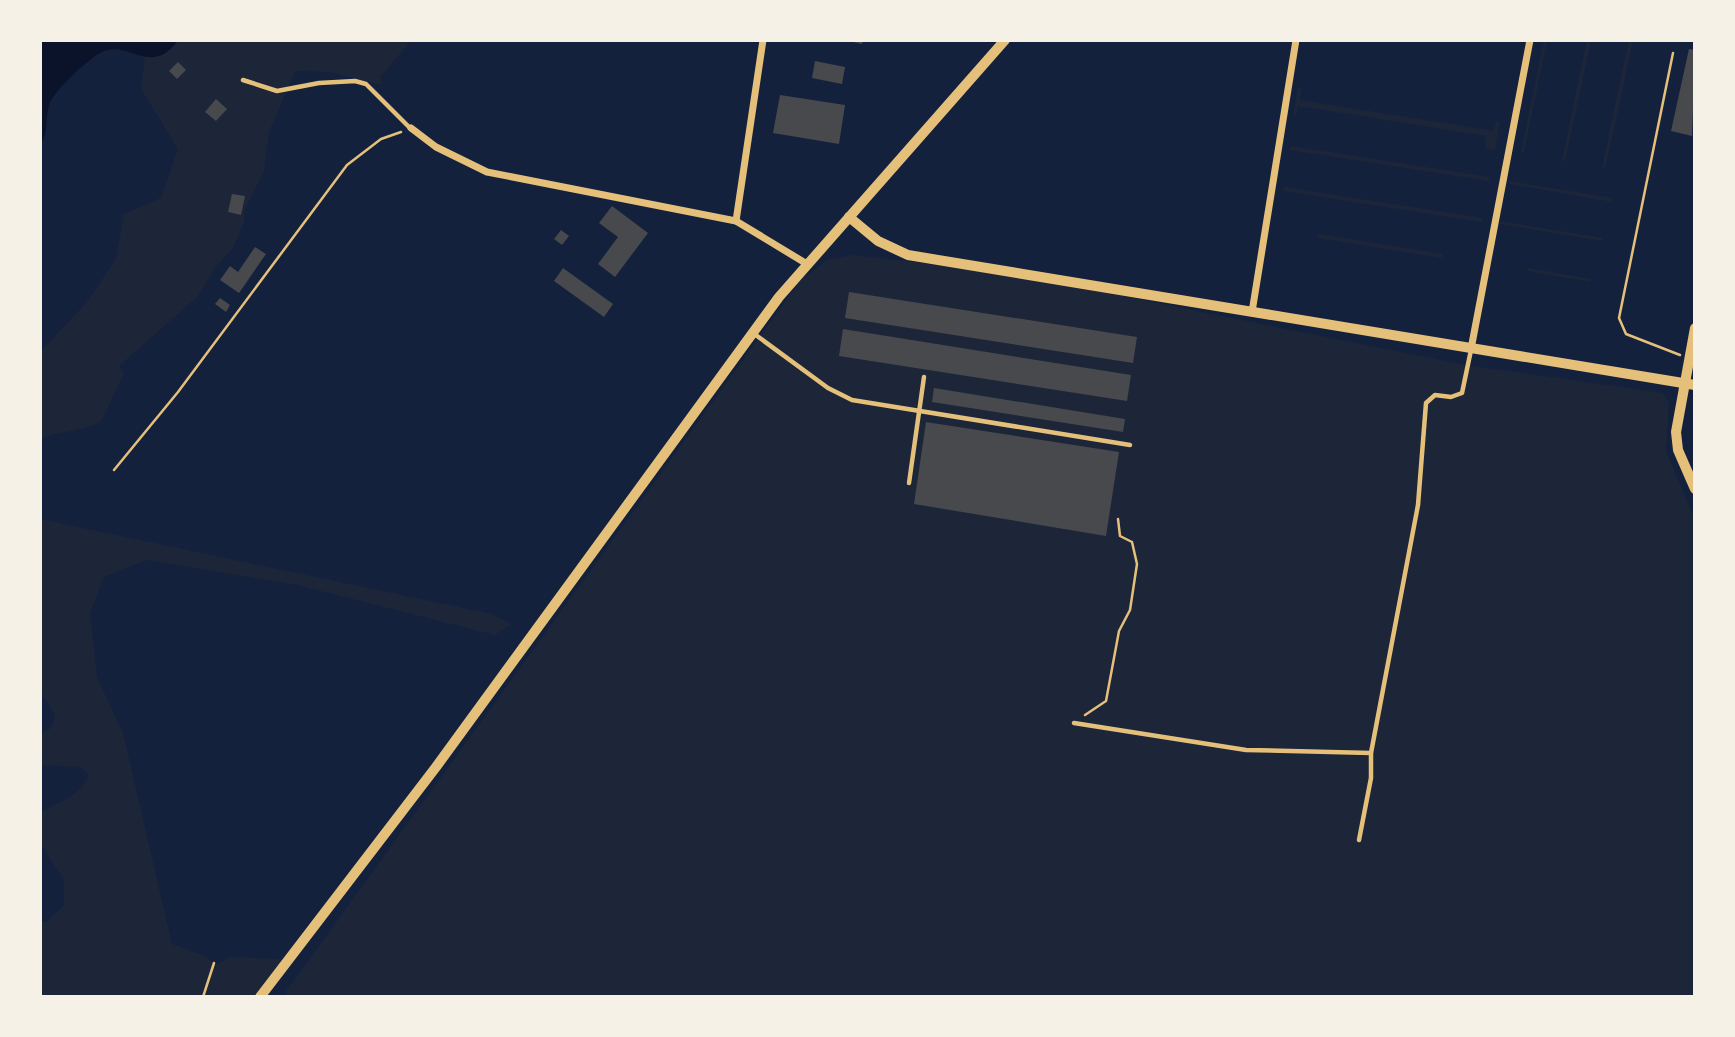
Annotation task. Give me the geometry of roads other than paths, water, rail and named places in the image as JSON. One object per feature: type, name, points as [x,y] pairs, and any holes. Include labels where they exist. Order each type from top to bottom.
[{"type":"street","points":[[736,221],[763,40]]},
{"type":"street","points":[[260,997],[436,767],[752,332],[807,264],[1005,40]]},
{"type":"street","points":[[1252,312],[1296,40]]},
{"type":"street","points":[[1471,349],[1530,40]]},
{"type":"street","points":[[411,128],[436,147],[487,172],[736,221],[807,264]]},
{"type":"street","points":[[849,217],[878,241],[908,255],[1689,385]]},
{"type":"street","points":[[1695,328],[1689,359],[1689,385],[1676,432],[1678,450],[1695,489]]},
{"type":"lane","points":[[243,80],[277,91],[318,83],[355,81],[366,85],[411,128]]},
{"type":"lane","points":[[752,332],[828,388],[852,400],[1130,445]]},
{"type":"lane","points":[[1359,840],[1371,778],[1371,753],[1418,505],[1426,403],[1435,395],[1451,397],[1462,393],[1471,349]]},
{"type":"lane","points":[[909,483],[924,377]]},
{"type":"lane","points":[[1074,723],[1246,750],[1371,753]]}]
